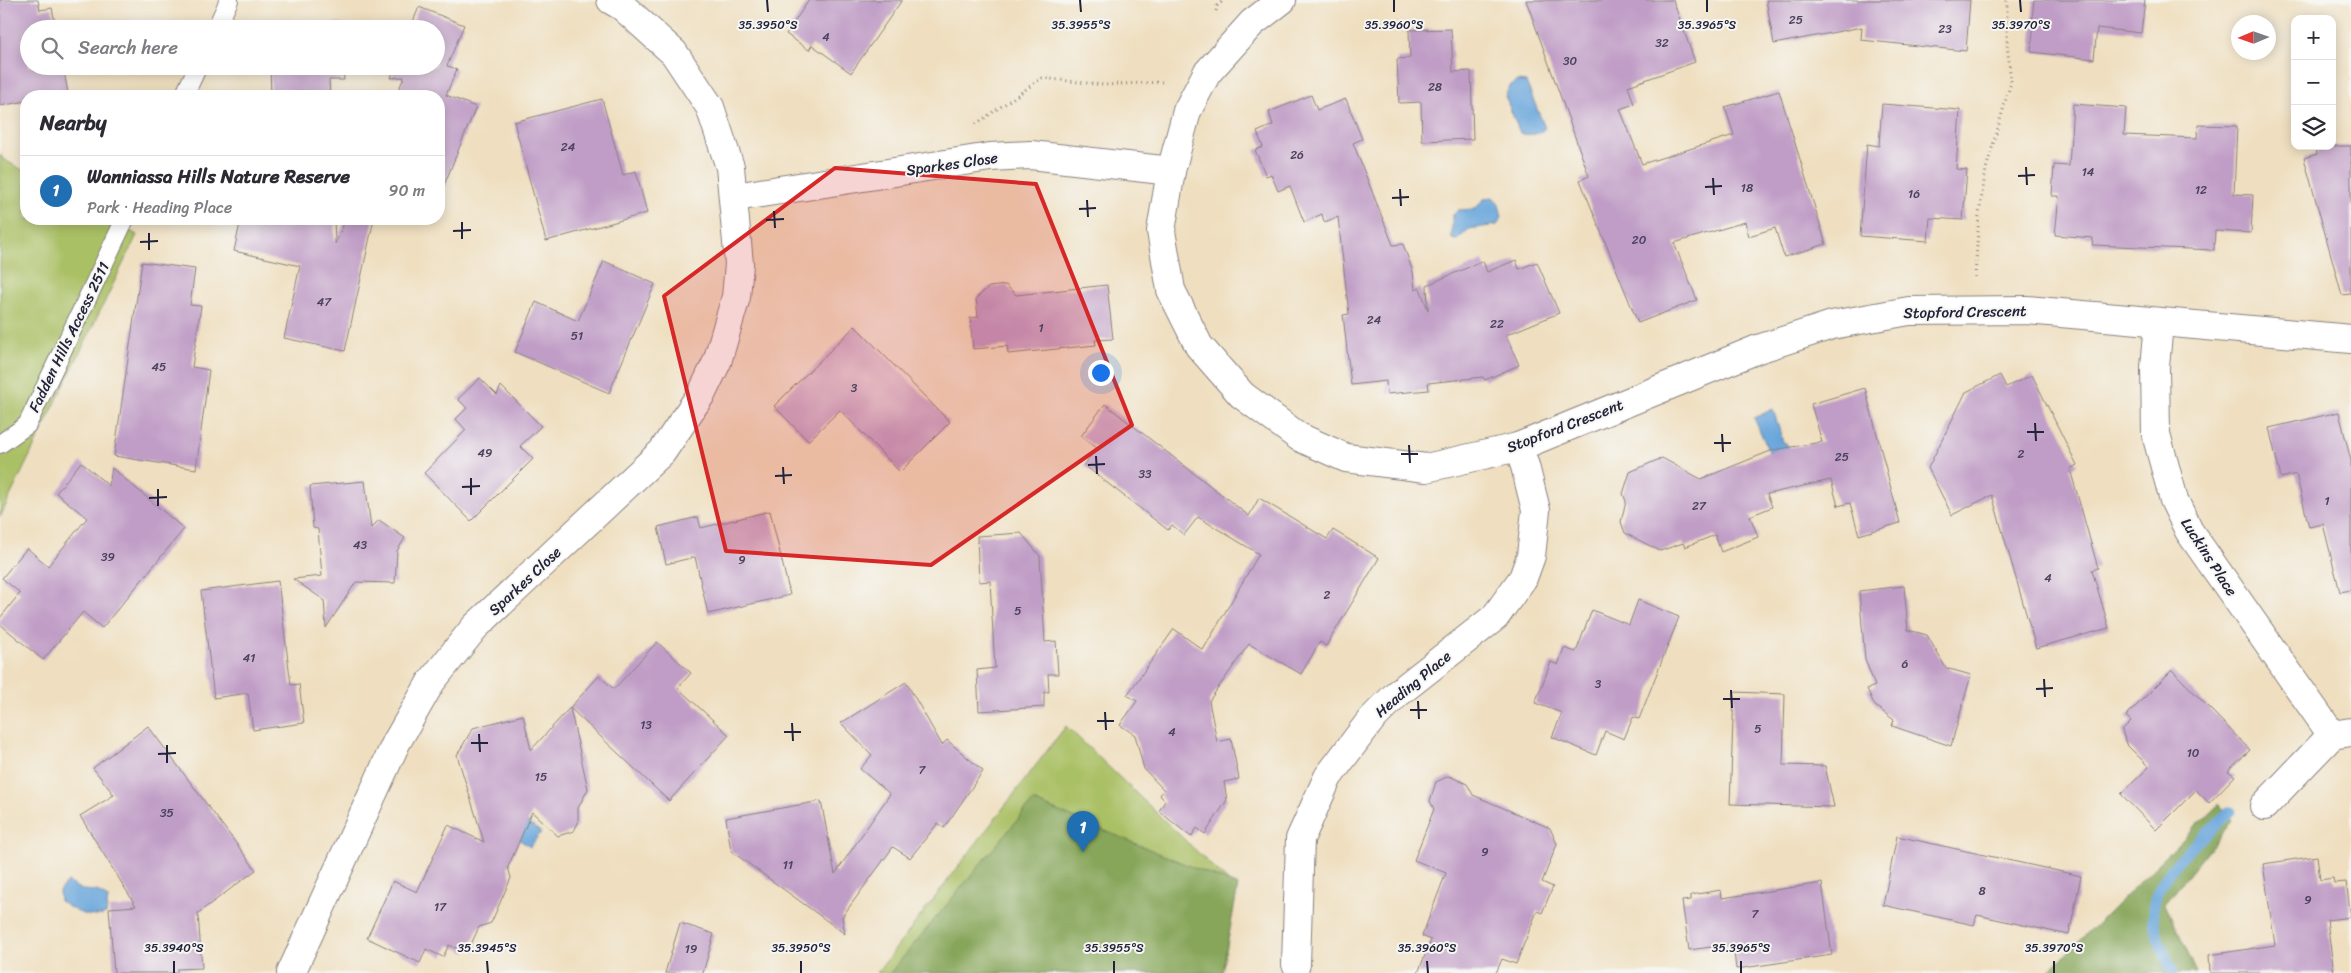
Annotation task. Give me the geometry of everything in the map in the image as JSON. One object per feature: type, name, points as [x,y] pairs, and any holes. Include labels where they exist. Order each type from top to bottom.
[{"type":"street","name":"Sparkes Close","points":[[291,973],[396,743],[431,682],[475,627],[662,452],[702,393],[717,362],[736,297],[739,264],[730,167],[710,107],[674,53],[623,7],[611,0]]},
{"type":"street","name":"Stopford Crescent","points":[[1282,0],[1252,23],[1207,72],[1187,111],[1171,171],[1161,231],[1171,290],[1199,346],[1242,394],[1299,437],[1346,458],[1426,468],[1518,447],[1758,349],[1832,325],[1909,311],[2027,310],[2351,339]]},
{"type":"street","name":"Sparkes Close","points":[[734,197],[990,156],[1031,155],[1171,171]]},
{"type":"street","name":"Luckins Place","points":[[2160,323],[2155,367],[2156,434],[2174,500],[2189,531],[2342,733],[2264,806]]},
{"type":"street","name":"Heading Place","points":[[1296,964],[1300,839],[1328,777],[1371,720],[1397,694],[1495,617],[1523,578],[1531,556],[1536,510],[1525,466],[1518,447]]},
{"type":"lane","points":[[220,20],[230,0]]},
{"type":"lane","points":[[187,90],[194,75]]},
{"type":"lane","name":"Fadden Hills Access 2511","points":[[0,444],[27,425],[122,225]]},
{"type":"path","points":[[1216,14],[1217,6],[1224,0]]},
{"type":"path","points":[[1984,310],[1974,284],[1979,214],[1986,170],[2011,82],[2007,43],[2007,0]]},
{"type":"path","points":[[969,128],[1042,78],[1104,85],[1161,83],[1168,78]]},
{"type":"highlighted area","points":[[835,168],[1036,184],[1132,425],[931,565],[726,551],[664,296]]},
{"type":"green space","points":[[0,154],[3,159],[20,169],[20,225],[120,225],[137,235],[0,517]]},
{"type":"green space","points":[[1066,726],[1237,890],[1209,973],[877,973]]},
{"type":"green space","points":[[1033,801],[1238,886],[1222,973],[890,973]]},
{"type":"green space","points":[[2219,804],[2232,821],[2165,904],[2197,973],[2047,973]]},
{"type":"water","points":[[1517,81],[1526,82],[1545,128],[1540,132],[1530,135],[1520,133],[1505,96],[1510,86]]},
{"type":"water","points":[[1493,197],[1499,204],[1502,217],[1497,225],[1469,229],[1457,240],[1452,239],[1452,216],[1458,210],[1475,209],[1485,198]]},
{"type":"water","points":[[1773,409],[1783,442],[1786,443],[1791,452],[1773,460],[1754,418]]},
{"type":"water","points":[[485,816],[518,816],[541,832],[530,847]]},
{"type":"water","points":[[67,882],[82,890],[97,891],[108,898],[106,914],[100,916],[88,915],[76,911],[60,901],[59,891]]},
{"type":"building","points":[[0,0],[38,0],[40,10],[52,8],[54,20],[20,20],[20,75],[65,75],[67,90],[20,90],[20,102],[0,106]]},
{"type":"building","points":[[809,0],[902,0],[851,73],[812,45],[809,50],[786,34]]},
{"type":"building","points":[[1526,0],[1673,0],[1695,62],[1628,86],[1634,104],[1620,109],[1642,164],[1734,135],[1725,107],[1779,91],[1826,244],[1784,257],[1775,228],[1749,236],[1745,222],[1674,243],[1697,300],[1638,323],[1580,180],[1589,176]]},
{"type":"building","points":[[1766,0],[1970,0],[1966,51],[1861,40],[1862,27],[1774,44]]},
{"type":"building","points":[[2034,0],[2145,0],[2141,33],[2097,28],[2094,59],[2031,52]]},
{"type":"building","points":[[419,7],[464,25],[447,66],[457,69],[446,95],[476,107],[445,183],[445,90],[399,90],[404,77],[391,78],[392,75],[445,75],[445,20],[414,20]]},
{"type":"building","points":[[1451,29],[1453,72],[1471,71],[1473,139],[1422,141],[1421,102],[1399,103],[1397,59],[1410,58],[1409,30]]},
{"type":"building","points":[[270,75],[344,75],[344,80],[329,80],[330,90],[271,90]]},
{"type":"building","points":[[1311,95],[1317,110],[1346,99],[1362,139],[1353,143],[1393,245],[1403,244],[1413,272],[1415,290],[1420,288],[1428,310],[1427,285],[1483,261],[1487,272],[1516,260],[1519,269],[1537,262],[1559,313],[1506,335],[1519,365],[1485,380],[1483,377],[1428,383],[1429,390],[1387,394],[1386,381],[1351,385],[1343,315],[1349,314],[1338,217],[1324,222],[1322,214],[1304,222],[1290,186],[1278,191],[1271,174],[1266,176],[1255,150],[1263,147],[1257,132],[1273,125],[1269,112]]},
{"type":"building","points":[[602,99],[623,175],[636,171],[647,213],[546,241],[514,122]]},
{"type":"building","points":[[1882,104],[1960,110],[1956,169],[1967,170],[1963,220],[1930,218],[1928,241],[1860,236],[1867,144],[1879,146]]},
{"type":"building","points":[[2073,104],[2126,108],[2124,135],[2197,138],[2198,125],[2237,126],[2234,194],[2253,195],[2251,233],[2215,231],[2214,250],[2092,245],[2093,238],[2055,235],[2059,196],[2052,196],[2054,165],[2069,166]]},
{"type":"building","points":[[2336,146],[2351,146],[2351,294],[2342,295],[2304,158],[2317,154],[2316,150],[2336,150]]},
{"type":"building","points":[[240,225],[334,225],[335,244],[343,225],[373,225],[345,351],[284,338],[300,266],[234,251]]},
{"type":"building","points":[[604,261],[655,284],[609,393],[515,352],[536,302],[578,321]]},
{"type":"building","points":[[142,262],[195,269],[190,305],[201,306],[192,367],[209,370],[196,469],[114,456]]},
{"type":"building","points":[[1006,285],[1016,295],[1107,285],[1113,339],[1095,340],[1096,345],[1008,354],[1007,346],[973,349],[970,318],[978,317],[976,298],[989,287]]},
{"type":"building","points":[[855,326],[950,422],[900,472],[840,410],[808,441],[774,406]]},
{"type":"building","points":[[2000,375],[2006,387],[2032,375],[2077,465],[2070,469],[2098,568],[2092,570],[2109,628],[2036,648],[1992,495],[1952,515],[1928,468],[1966,392]]},
{"type":"building","points":[[480,378],[497,395],[501,386],[541,426],[520,446],[533,459],[471,521],[424,473],[466,430],[456,419],[467,408],[458,399]]},
{"type":"building","points":[[1865,388],[1900,523],[1859,535],[1850,503],[1838,506],[1831,480],[1767,494],[1772,507],[1750,516],[1758,537],[1721,552],[1715,535],[1685,547],[1683,543],[1660,551],[1625,533],[1621,522],[1626,501],[1623,494],[1630,472],[1662,458],[1701,479],[1773,450],[1822,442],[1811,404]]},
{"type":"building","points":[[1105,404],[1249,516],[1259,498],[1327,539],[1333,530],[1379,558],[1326,646],[1320,642],[1301,674],[1249,644],[1209,701],[1217,742],[1231,739],[1239,779],[1224,782],[1227,800],[1205,834],[1197,828],[1191,837],[1159,811],[1165,801],[1160,795],[1164,790],[1144,769],[1135,735],[1120,725],[1137,701],[1127,695],[1174,629],[1203,650],[1259,554],[1198,517],[1184,535],[1172,525],[1168,530],[1084,465],[1097,448],[1081,436]]},
{"type":"building","points":[[2339,412],[2351,461],[2351,590],[2340,592],[2323,524],[2309,527],[2296,474],[2281,478],[2269,428]]},
{"type":"building","points":[[81,462],[109,486],[112,468],[184,529],[102,628],[83,612],[43,660],[0,624],[0,618],[20,593],[2,578],[27,548],[48,566],[87,518],[56,493]]},
{"type":"building","points":[[365,481],[371,528],[379,520],[405,538],[397,551],[395,583],[356,582],[326,628],[324,600],[293,579],[322,576],[318,529],[313,528],[310,486]]},
{"type":"building","points":[[770,511],[790,595],[708,614],[695,557],[666,564],[658,527],[698,517],[701,528]]},
{"type":"building","points":[[1021,533],[1040,556],[1045,642],[1056,641],[1058,674],[1048,674],[1049,692],[1044,692],[1044,707],[979,711],[977,670],[995,668],[990,581],[979,582],[977,536]]},
{"type":"building","points":[[278,581],[291,685],[299,684],[304,723],[253,730],[248,693],[214,698],[201,591]]},
{"type":"building","points":[[1904,586],[1908,630],[1927,635],[1946,668],[1971,675],[1951,746],[1892,726],[1894,720],[1875,706],[1867,689],[1875,686],[1865,659],[1859,591]]},
{"type":"building","points":[[1638,600],[1679,617],[1639,719],[1633,717],[1624,739],[1605,731],[1596,755],[1552,737],[1562,713],[1535,703],[1551,662],[1558,665],[1564,648],[1576,652],[1592,610],[1629,625]]},
{"type":"building","points":[[657,642],[691,673],[678,688],[729,735],[669,801],[570,708],[588,789],[578,808],[578,823],[574,831],[558,836],[532,812],[508,867],[511,878],[491,923],[479,927],[467,953],[449,945],[443,957],[426,949],[420,963],[367,938],[393,881],[417,892],[448,825],[484,842],[457,755],[473,728],[523,715],[531,750],[599,676],[614,689]]},
{"type":"building","points":[[2172,670],[2250,750],[2228,771],[2235,776],[2209,803],[2196,790],[2156,830],[2121,794],[2149,767],[2126,744],[2122,730],[2131,721],[2126,716]]},
{"type":"building","points":[[906,682],[942,745],[947,740],[983,771],[944,828],[938,823],[910,858],[893,847],[842,917],[845,934],[731,851],[726,818],[821,801],[835,874],[890,794],[860,769],[872,755],[841,723]]},
{"type":"building","points":[[1734,692],[1785,694],[1783,765],[1825,766],[1834,807],[1730,804]]},
{"type":"building","points":[[148,726],[256,870],[198,913],[202,968],[177,969],[177,973],[114,973],[109,908],[136,906],[80,816],[114,795],[93,768]]},
{"type":"building","points":[[1449,776],[1467,784],[1473,795],[1550,828],[1557,844],[1542,882],[1553,887],[1542,913],[1537,911],[1516,964],[1502,959],[1496,973],[1418,973],[1431,940],[1422,936],[1446,873],[1414,860],[1434,809],[1430,801],[1436,782]]},
{"type":"building","points":[[1897,836],[2081,876],[2069,935],[1977,915],[1974,925],[1883,905]]},
{"type":"building","points":[[2317,856],[2320,880],[2333,878],[2334,883],[2346,882],[2351,917],[2327,920],[2334,973],[2210,973],[2209,955],[2275,945],[2263,864]]},
{"type":"building","points":[[1822,883],[1832,955],[1736,969],[1733,944],[1689,950],[1682,901],[1691,900],[1691,895],[1721,890],[1722,898]]},
{"type":"building","points":[[680,923],[714,934],[703,973],[665,973]]},
{"type":"waterway","points":[[2173,973],[2155,929],[2153,914],[2155,900],[2161,885],[2181,858],[2230,812]]},
{"type":"place","name":"Wanniassa Hills Nature Reserve","points":[[1083,852]]}]
